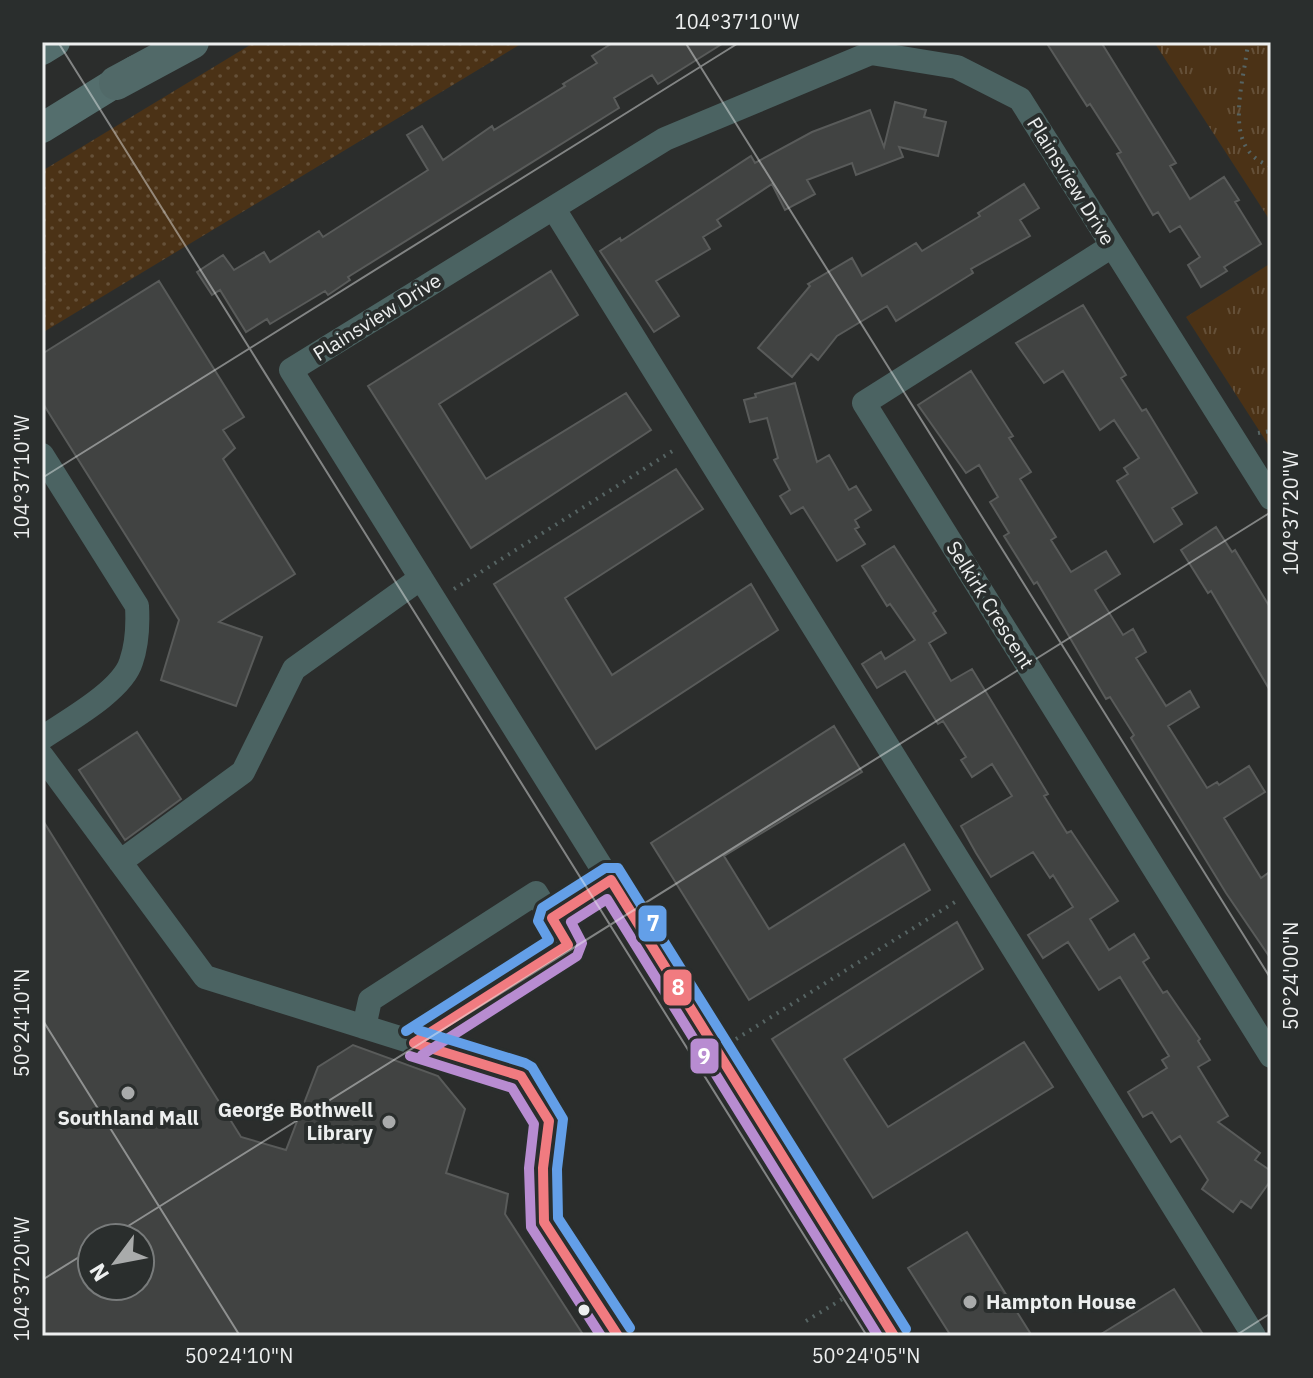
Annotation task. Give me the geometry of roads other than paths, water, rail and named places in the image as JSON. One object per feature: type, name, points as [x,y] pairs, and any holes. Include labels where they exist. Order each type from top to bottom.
[{"type":"highway","points":[[116,83],[192,42]]},
{"type":"main road","points":[[42,50],[55,42]]},
{"type":"main road","points":[[42,128],[181,42]]},
{"type":"street","name":"Plainsview Drive","points":[[894,1336],[291,370],[665,139],[871,53],[957,67],[1020,99],[1271,498]]},
{"type":"street","points":[[554,209],[1254,1336]]},
{"type":"street","name":"Selkirk Crescent","points":[[1112,246],[864,403],[1271,1056]]},
{"type":"street","points":[[42,455],[137,606],[138,622],[131,664],[108,693],[42,738]]},
{"type":"street","points":[[120,862],[243,772],[294,669],[421,578]]},
{"type":"street","points":[[42,756],[205,977],[521,1076],[549,1121],[543,1168],[544,1222],[618,1336]]},
{"type":"street","points":[[552,918],[611,880]]},
{"type":"street","points":[[364,1027],[370,1000],[536,893],[568,945],[414,1043]]},
{"type":"place","name":"Southland Mall","points":[[128,1093]]},
{"type":"place","name":"George Bothwell Library","points":[[389,1122]]},
{"type":"place","name":"Hampton House","points":[[970,1302]]}]
